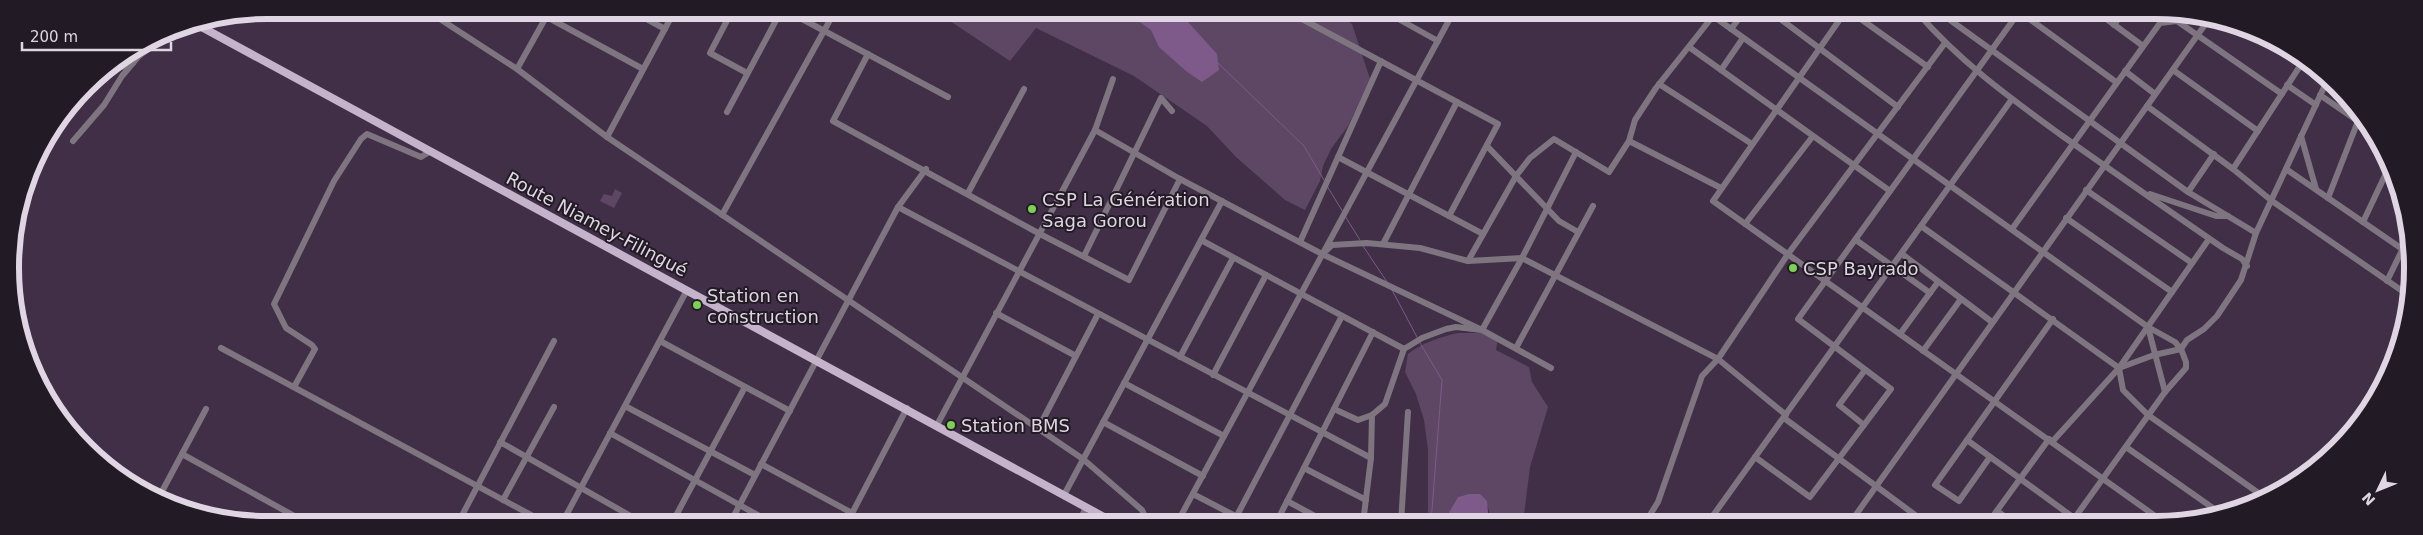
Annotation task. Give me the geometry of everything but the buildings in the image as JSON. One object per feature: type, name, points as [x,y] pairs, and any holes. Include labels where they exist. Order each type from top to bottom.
[{"type":"main road","name":"Route Niamey-Filingué","points":[[202,27],[907,408],[1103,516]]},
{"type":"street","points":[[446,19],[517,69],[606,137],[1083,460],[1142,510],[1145,516]]},
{"type":"street","points":[[517,69],[545,19]]},
{"type":"street","points":[[557,19],[643,69]]},
{"type":"street","points":[[647,19],[665,29]]},
{"type":"street","points":[[606,137],[670,19]]},
{"type":"street","points":[[727,19],[710,53],[747,73]]},
{"type":"street","points":[[727,112],[777,19]]},
{"type":"street","points":[[802,19],[948,97]]},
{"type":"street","points":[[722,215],[831,19]]},
{"type":"street","points":[[1302,19],[1498,124],[1449,216]]},
{"type":"street","points":[[1398,19],[1438,41]]},
{"type":"street","points":[[1181,516],[1450,19]]},
{"type":"street","points":[[1468,261],[1516,176],[1530,158],[1554,139],[1609,172],[1629,141],[1636,120],[1659,84],[1711,19]]},
{"type":"street","points":[[1717,19],[2148,327],[2169,338],[2181,349],[2186,362],[2186,368],[2148,415],[2079,516]]},
{"type":"street","points":[[1731,29],[1739,19]]},
{"type":"street","points":[[1781,19],[1898,107]]},
{"type":"street","points":[[1841,19],[1713,201],[2155,516]]},
{"type":"street","points":[[1861,19],[1928,67]]},
{"type":"street","points":[[1924,19],[1977,72],[2012,99],[2104,166],[2242,259],[2247,266]]},
{"type":"street","points":[[1949,19],[2188,192],[2256,233]]},
{"type":"street","points":[[1755,457],[1810,497],[1891,389],[1798,319],[2014,19]]},
{"type":"street","points":[[2029,19],[2116,82]]},
{"type":"street","points":[[2106,19],[2143,46]]},
{"type":"street","points":[[2114,25],[2118,19]]},
{"type":"street","points":[[2012,229],[2160,23],[2177,21],[2282,94]]},
{"type":"street","points":[[1855,516],[2042,251],[2205,24]]},
{"type":"street","points":[[1722,70],[1744,38]]},
{"type":"street","points":[[1649,516],[1658,502],[1702,376],[1718,359],[1788,254],[1946,43]]},
{"type":"street","points":[[1689,47],[1890,191]]},
{"type":"street","points":[[73,141],[104,105],[133,63],[149,49]]},
{"type":"street","points":[[868,54],[833,121],[926,170],[1040,234],[1129,280],[1180,179]]},
{"type":"street","points":[[1300,242],[1381,61]]},
{"type":"street","points":[[119,68],[133,63]]},
{"type":"street","points":[[2233,169],[2300,65]]},
{"type":"street","points":[[2172,70],[2258,131]]},
{"type":"street","points":[[2125,71],[2156,94]]},
{"type":"street","points":[[937,425],[1095,130],[1113,79]]},
{"type":"street","points":[[1659,84],[1752,144]]},
{"type":"street","points":[[2287,85],[2316,105]]},
{"type":"street","points":[[2119,368],[2154,355],[2181,349],[2187,340],[2204,330],[2217,316],[2241,280],[2256,233],[2325,85]]},
{"type":"street","points":[[968,193],[1024,89]]},
{"type":"street","points":[[2320,95],[2355,119]]},
{"type":"street","points":[[1084,256],[1162,98],[1172,111]]},
{"type":"street","points":[[1713,516],[2012,99]]},
{"type":"street","points":[[1382,244],[1457,102]]},
{"type":"street","points":[[2147,106],[2214,154],[2272,200],[2403,293]]},
{"type":"street","points":[[2328,198],[2357,122]]},
{"type":"street","points":[[1095,130],[1134,154],[1322,254],[1482,330],[1551,368]]},
{"type":"street","points":[[294,387],[315,349],[286,328],[274,304],[334,181],[361,139],[367,134],[421,157],[430,152]]},
{"type":"street","points":[[1745,224],[1813,136]]},
{"type":"street","points":[[2301,136],[2316,189]]},
{"type":"street","points":[[1629,141],[1722,188]]},
{"type":"street","points":[[1487,146],[1559,221],[1578,232]]},
{"type":"street","points":[[1482,330],[1522,258],[1576,152]]},
{"type":"street","points":[[2188,192],[2214,154]]},
{"type":"street","points":[[1338,157],[1483,234]]},
{"type":"street","points":[[2286,169],[2404,250]]},
{"type":"street","points":[[734,516],[898,207],[926,170]]},
{"type":"street","points":[[2363,222],[2386,174]]},
{"type":"street","points":[[2086,190],[2192,263]]},
{"type":"street","points":[[2141,191],[2216,216],[2228,216]]},
{"type":"street","points":[[1064,495],[1222,201]]},
{"type":"street","points":[[1516,348],[1593,206]]},
{"type":"street","points":[[898,207],[1371,458]]},
{"type":"street","points":[[2066,218],[2172,292]]},
{"type":"street","points":[[1921,226],[2119,368],[2123,390],[2148,415],[2259,494]]},
{"type":"street","points":[[1993,516],[2050,441],[2119,368],[2209,238]]},
{"type":"street","points":[[1201,240],[1404,349]]},
{"type":"street","points":[[1856,240],[1930,293]]},
{"type":"street","points":[[1322,254],[1332,245],[1382,244],[1420,248],[1468,261],[1522,258],[1718,359],[1785,417],[1838,459],[1916,516]]},
{"type":"street","points":[[2387,281],[2404,253]]},
{"type":"street","points":[[1902,254],[1992,322]]},
{"type":"street","points":[[1180,358],[1234,258]]},
{"type":"street","points":[[1213,375],[1266,275]]},
{"type":"street","points":[[1900,334],[1938,282]]},
{"type":"street","points":[[566,516],[687,290]]},
{"type":"street","points":[[1923,351],[1961,299]]},
{"type":"street","points":[[996,313],[1076,356]]},
{"type":"street","points":[[1038,429],[1098,314]]},
{"type":"street","points":[[1236,516],[1342,316]]},
{"type":"street","points":[[1990,457],[1959,501],[1956,501],[1935,485],[2052,319]]},
{"type":"street","points":[[1334,408],[1358,420],[1372,415],[1385,404],[1404,349],[1422,338],[1446,329],[1456,327],[1482,330]]},
{"type":"street","points":[[2148,327],[2165,392]]},
{"type":"street","points":[[1280,516],[1373,332]]},
{"type":"street","points":[[462,516],[554,341]]},
{"type":"street","points":[[660,341],[790,411]]},
{"type":"street","points":[[221,348],[533,516]]},
{"type":"street","points":[[1864,424],[1839,405],[1865,370]]},
{"type":"street","points":[[1124,383],[1224,436]]},
{"type":"street","points":[[676,516],[745,387]]},
{"type":"street","points":[[625,406],[756,475]]},
{"type":"street","points":[[503,500],[554,407]]},
{"type":"street","points":[[850,516],[907,408]]},
{"type":"street","points":[[162,493],[206,409]]},
{"type":"street","points":[[1401,516],[1408,412]]},
{"type":"street","points":[[1364,516],[1371,458],[1372,415]]},
{"type":"street","points":[[1103,422],[1203,476]]},
{"type":"street","points":[[610,433],[760,516]]},
{"type":"street","points":[[1967,440],[2069,516]]},
{"type":"street","points":[[500,442],[631,516]]},
{"type":"street","points":[[2126,446],[2213,509]]},
{"type":"street","points":[[182,454],[294,516]]},
{"type":"street","points":[[761,464],[852,513]]},
{"type":"street","points":[[1304,468],[1366,500]]},
{"type":"street","points":[[1193,494],[1228,516]]},
{"type":"street","points":[[1287,501],[1315,516]]},
{"type":"street","points":[[1082,516],[1086,507]]},
{"type":"street","points":[[1997,511],[2004,516]]},
{"type":"shaded area","points":[[947,19],[1345,19],[1352,24],[1370,79],[1348,126],[1331,149],[1323,166],[1320,181],[1305,210],[1285,200],[1236,157],[1207,126],[1134,76],[1036,28],[1010,61]]},
{"type":"shaded area","points":[[1135,19],[1185,19],[1217,54],[1219,70],[1202,82],[1186,71],[1159,47],[1151,30]]},
{"type":"shaded area","points":[[615,189],[622,193],[614,208],[600,201],[604,194],[612,196]]},
{"type":"shaded area","points":[[1458,333],[1482,333],[1498,337],[1496,350],[1529,367],[1532,382],[1548,407],[1530,467],[1524,516],[1489,516],[1489,510],[1480,494],[1468,494],[1458,497],[1449,512],[1449,516],[1428,516],[1428,450],[1424,420],[1416,394],[1405,372],[1408,354],[1445,336]]},
{"type":"shaded area","points":[[1468,494],[1480,494],[1487,501],[1488,516],[1449,516],[1449,512],[1458,497]]},
{"type":"waterway","points":[[1218,63],[1304,146],[1324,180]]},
{"type":"waterway","points":[[1327,186],[1343,212]]},
{"type":"waterway","points":[[1345,216],[1360,240]]},
{"type":"waterway","points":[[1363,246],[1387,282]]},
{"type":"waterway","points":[[1392,290],[1417,337]]},
{"type":"waterway","points":[[1420,343],[1442,380],[1432,516]]},
{"type":"place","name":"CSP La Génération Saga Gorou","points":[[1032,209]]},
{"type":"place","name":"CSP Bayrado","points":[[1793,268]]},
{"type":"place","name":"Station en construction","points":[[697,305]]},
{"type":"place","name":"Station BMS","points":[[951,425]]}]
